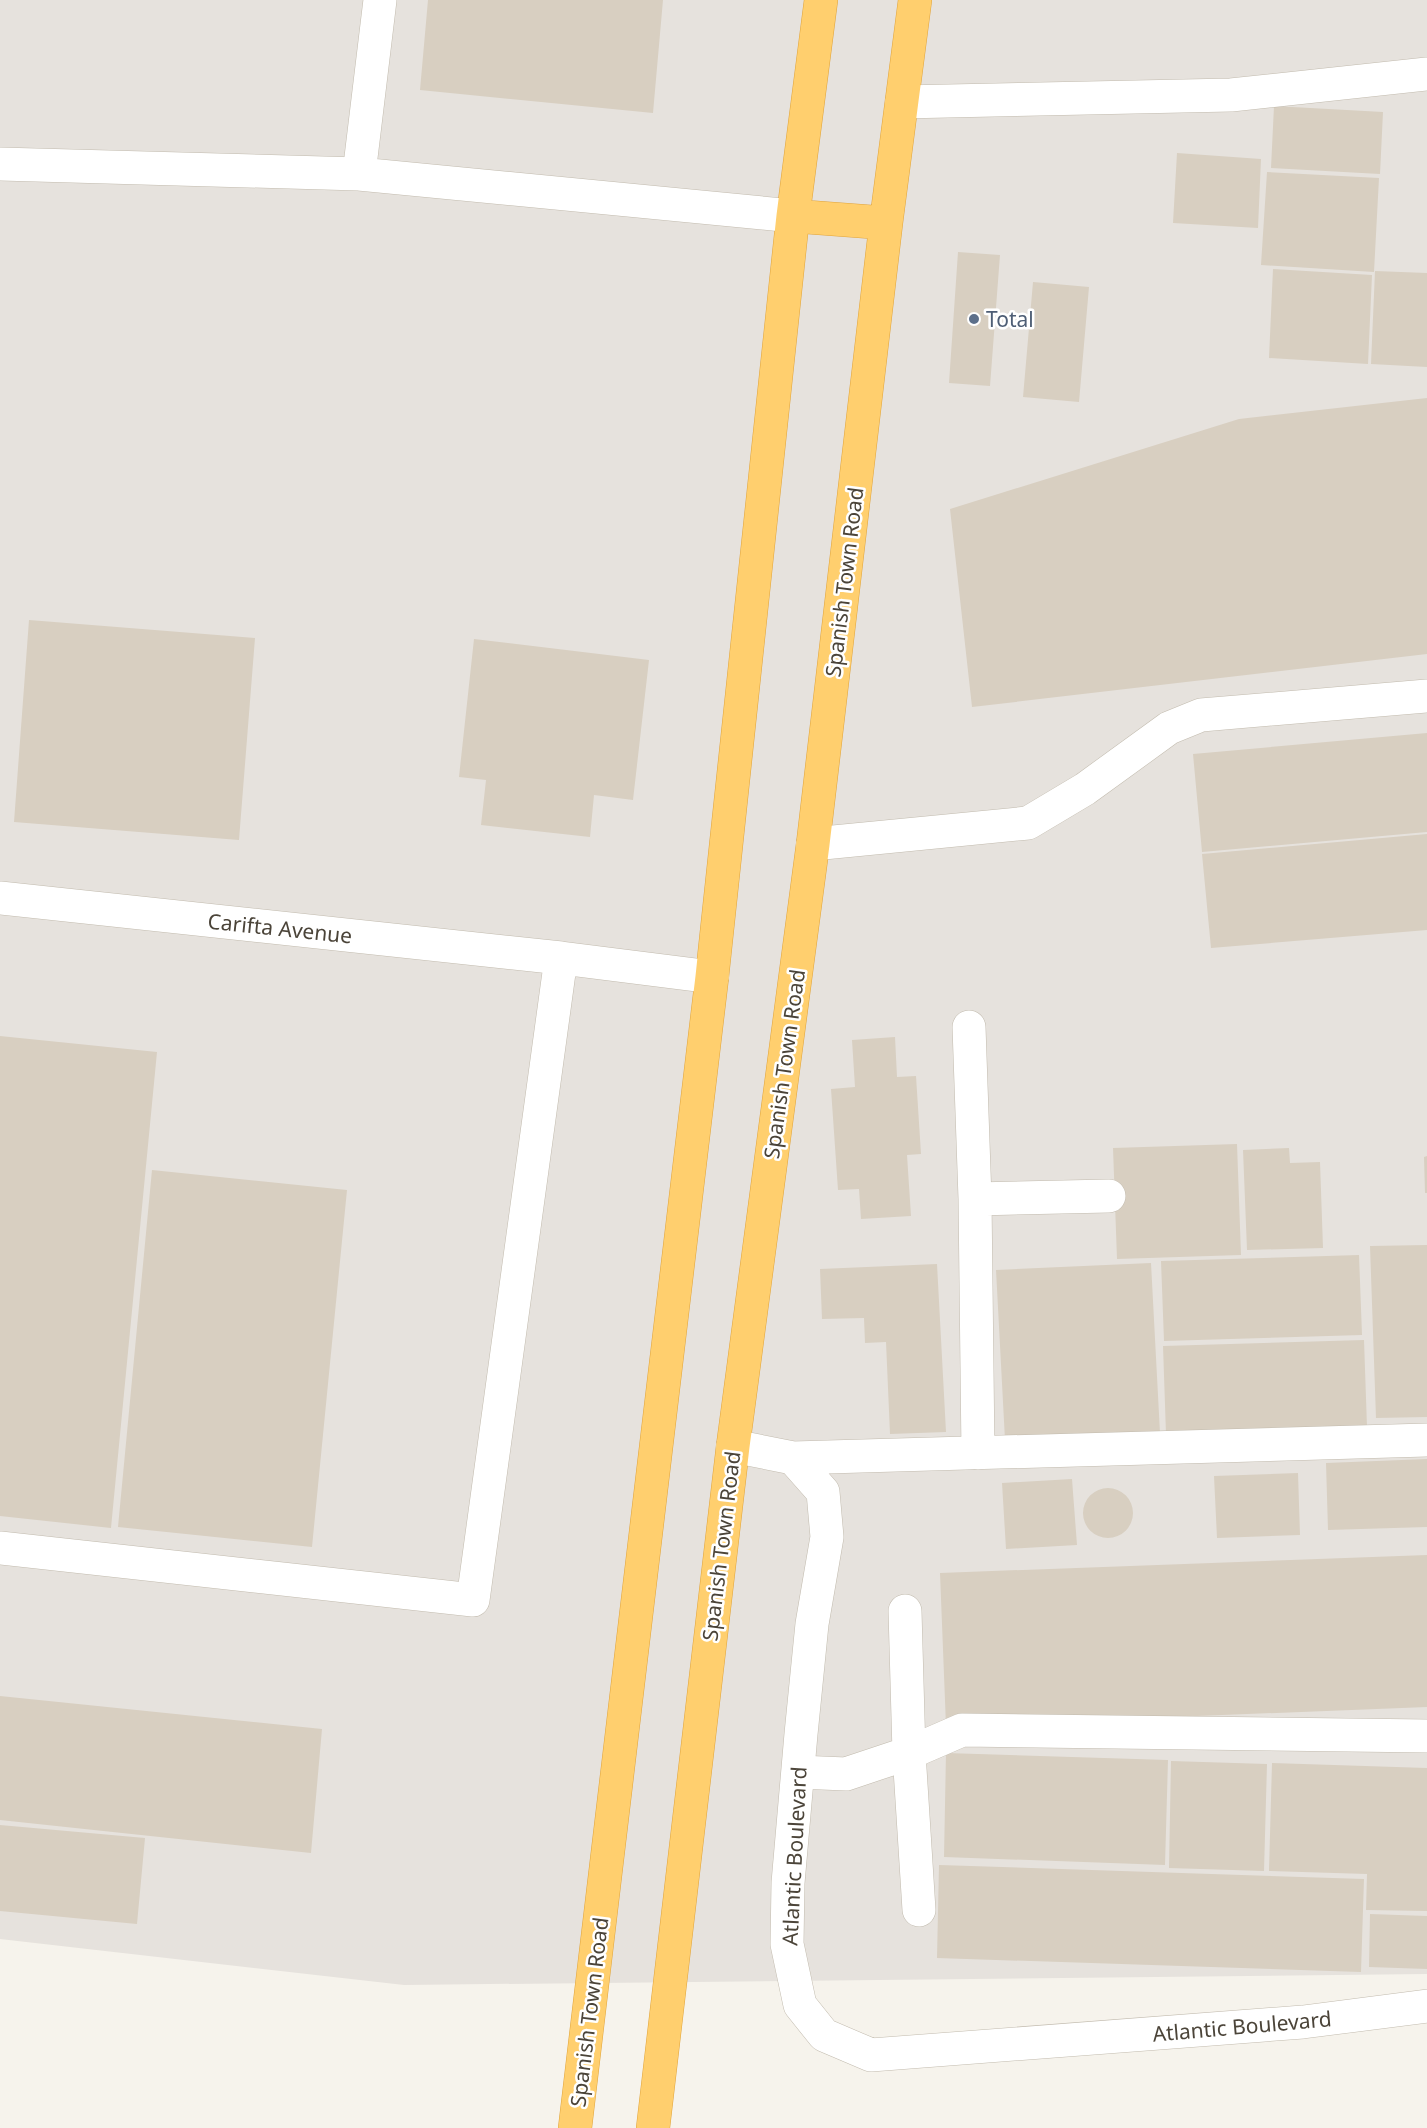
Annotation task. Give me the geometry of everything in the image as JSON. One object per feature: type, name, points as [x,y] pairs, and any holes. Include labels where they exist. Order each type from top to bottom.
[{"type":"highway","name":"Spanish Town Road","points":[[575,2128],[712,977],[793,216],[821,0]]},
{"type":"highway","name":"Spanish Town Road","points":[[653,2128],[733,1446],[813,844],[886,223],[915,0]]},
{"type":"highway","points":[[793,216],[886,223]]},
{"type":"street","points":[[359,174],[380,0]]},
{"type":"street","points":[[902,102],[1231,95],[1427,74]]},
{"type":"street","points":[[0,164],[359,174],[793,216]]},
{"type":"street","points":[[813,844],[1028,823],[1085,789],[1169,728],[1201,715],[1427,696]]},
{"type":"street","name":"Carifta Avenue","points":[[0,897],[561,958],[712,977]]},
{"type":"street","points":[[0,1548],[473,1600],[561,958]]},
{"type":"street","points":[[969,1027],[975,1199],[978,1453]]},
{"type":"street","points":[[975,1199],[1109,1196]]},
{"type":"street","points":[[733,1446],[793,1458],[1427,1440]]},
{"type":"street","name":"Atlantic Boulevard","points":[[793,1458],[823,1492],[827,1537],[812,1624],[788,1883],[787,1944],[800,2005],[824,2035],[872,2055],[1303,2022],[1427,2006]]},
{"type":"street","points":[[905,1611],[909,1753],[919,1910]]},
{"type":"street","points":[[798,1772],[846,1774],[909,1753],[963,1730],[1427,1736]]},
{"type":"shaded area","points":[[0,0],[1427,0],[1427,1974],[404,1985],[0,1939]]},
{"type":"building","points":[[428,0],[663,0],[653,113],[420,90]]},
{"type":"building","points":[[1274,106],[1383,112],[1380,174],[1271,168]]},
{"type":"building","points":[[1177,153],[1261,159],[1258,228],[1173,223]]},
{"type":"building","points":[[1267,172],[1379,178],[1374,272],[1261,265]]},
{"type":"building","name":"Total","points":[[958,252],[1000,255],[990,386],[949,383]]},
{"type":"building","points":[[1273,269],[1372,275],[1368,364],[1269,358]]},
{"type":"building","points":[[1375,271],[1427,273],[1427,367],[1371,364]]},
{"type":"building","points":[[1033,282],[1089,287],[1079,402],[1023,397]]},
{"type":"building","points":[[1427,398],[1427,654],[972,707],[950,509],[1239,419]]},
{"type":"building","points":[[29,620],[255,638],[239,840],[14,822]]},
{"type":"building","points":[[474,639],[649,660],[633,800],[594,795],[590,837],[481,825],[486,780],[459,777]]},
{"type":"building","points":[[1427,733],[1427,832],[1202,852],[1193,754]]},
{"type":"building","points":[[1427,834],[1427,930],[1211,948],[1202,854]]},
{"type":"building","points":[[0,1036],[157,1052],[111,1528],[0,1516]]},
{"type":"building","points":[[895,1037],[897,1077],[916,1076],[921,1154],[907,1155],[911,1216],[861,1219],[859,1189],[838,1190],[831,1089],[855,1087],[852,1040]]},
{"type":"building","points":[[1237,1144],[1241,1255],[1117,1259],[1113,1148]]},
{"type":"building","points":[[1289,1148],[1290,1163],[1320,1162],[1323,1248],[1247,1250],[1243,1150]]},
{"type":"building","points":[[1427,1156],[1427,1193],[1425,1193],[1424,1157]]},
{"type":"building","points":[[152,1170],[347,1190],[312,1547],[118,1527]]},
{"type":"building","points":[[1427,1245],[1427,1417],[1376,1418],[1370,1246]]},
{"type":"building","points":[[1359,1255],[1362,1335],[1164,1341],[1161,1261]]},
{"type":"building","points":[[1151,1263],[1160,1433],[1005,1440],[996,1270]]},
{"type":"building","points":[[937,1264],[946,1432],[890,1434],[886,1342],[865,1343],[864,1318],[822,1319],[820,1269]]},
{"type":"building","points":[[1364,1340],[1367,1427],[1166,1434],[1163,1346]]},
{"type":"building","points":[[1427,1459],[1427,1527],[1328,1530],[1326,1463]]},
{"type":"building","points":[[1298,1473],[1300,1535],[1217,1538],[1214,1476]]},
{"type":"building","points":[[1072,1479],[1077,1545],[1006,1549],[1002,1483]]},
{"type":"building","points":[[1108,1488],[1126,1495],[1133,1513],[1126,1531],[1108,1538],[1090,1531],[1083,1513],[1090,1495]]},
{"type":"building","points":[[1427,1555],[1427,1707],[946,1726],[940,1573]]},
{"type":"building","points":[[0,1696],[322,1729],[311,1853],[0,1820]]},
{"type":"building","points":[[946,1753],[1168,1760],[1165,1865],[944,1857]]},
{"type":"building","points":[[1171,1761],[1267,1764],[1264,1871],[1169,1868]]},
{"type":"building","points":[[1272,1763],[1427,1768],[1427,1911],[1366,1910],[1367,1874],[1269,1871]]},
{"type":"building","points":[[0,1825],[145,1838],[137,1924],[0,1911]]},
{"type":"building","points":[[939,1865],[1364,1879],[1361,1972],[937,1958]]},
{"type":"building","points":[[1370,1914],[1427,1916],[1427,1969],[1369,1967]]},
{"type":"place","name":"Total","points":[[974,319]]}]
